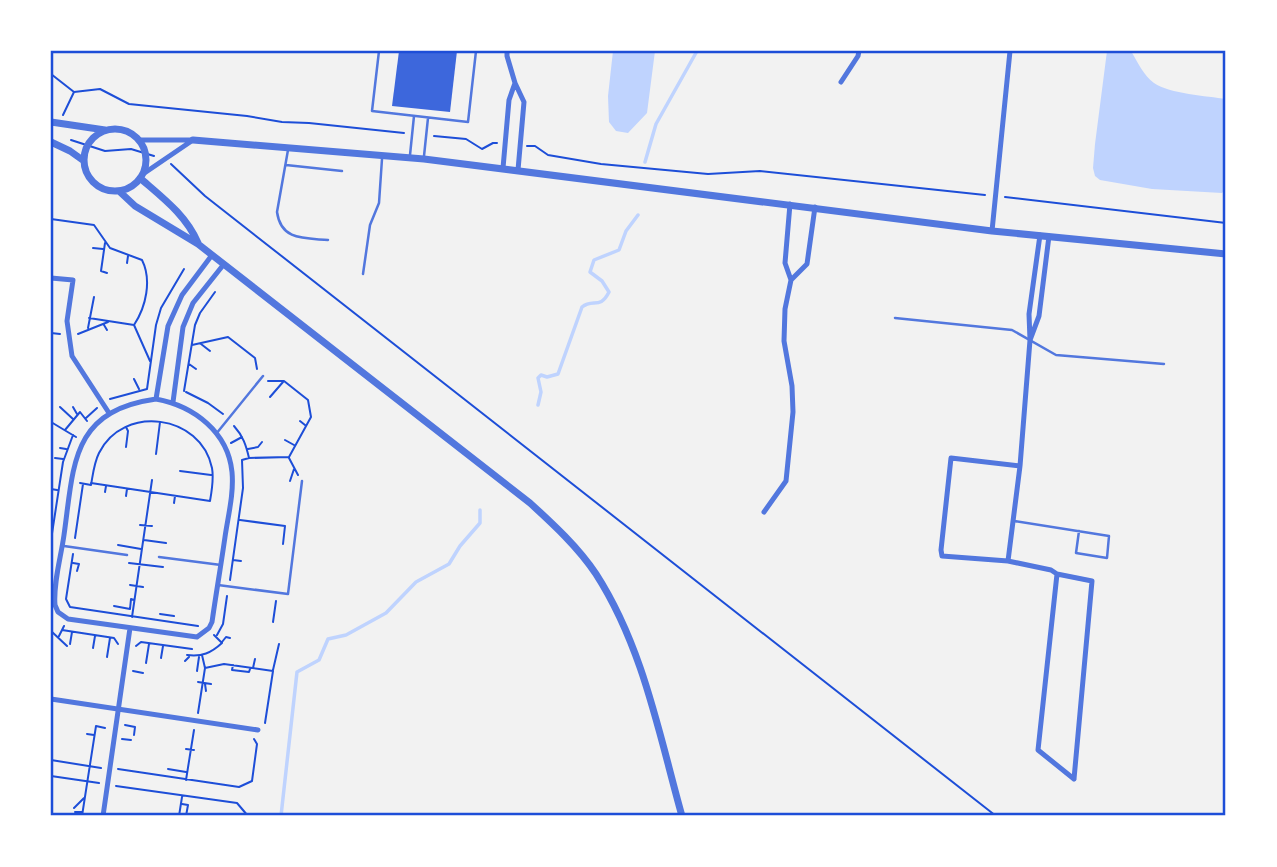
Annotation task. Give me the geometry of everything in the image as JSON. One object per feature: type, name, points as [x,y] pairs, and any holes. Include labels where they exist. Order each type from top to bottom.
[{"type":"street","points":[[507,51],[506,56],[524,102],[518,170]]},
{"type":"street","points":[[841,82],[859,51]]},
{"type":"street","points":[[992,231],[1010,51]]},
{"type":"street","points":[[503,168],[509,100],[515,83]]},
{"type":"street","points":[[51,122],[106,130]]},
{"type":"street","points":[[506,129],[521,131]]},
{"type":"street","points":[[142,176],[146,153],[139,140],[125,130],[106,130],[96,135],[88,145],[83,161],[86,171],[98,187],[118,191],[129,188],[193,140]]},
{"type":"street","points":[[139,140],[193,140],[424,159],[992,231],[1226,254]]},
{"type":"street","points":[[51,142],[83,161]]},
{"type":"street","points":[[142,176],[190,226],[198,244]]},
{"type":"street","points":[[118,191],[135,206],[198,244],[530,503],[555,526],[594,572],[617,610],[636,657],[682,816]]},
{"type":"street","points":[[764,512],[786,481],[793,412],[792,386],[784,341],[785,309],[791,280],[785,263],[790,204]]},
{"type":"street","points":[[791,280],[807,264],[815,207]]},
{"type":"street","points":[[1008,561],[1020,466],[1030,314],[1040,235]]},
{"type":"street","points":[[1030,340],[1039,316],[1049,236]]},
{"type":"street","points":[[156,399],[168,326],[182,295],[212,255]]},
{"type":"street","points":[[173,402],[183,327],[194,303],[224,264]]},
{"type":"street","points":[[51,278],[73,280],[67,321],[72,356],[109,413]]},
{"type":"street","points":[[156,399],[173,402],[198,416],[216,433],[230,461],[232,493],[218,585],[212,622],[203,634],[190,636],[131,625],[68,619],[58,612],[54,600],[79,450],[94,427],[109,413],[133,402],[156,399]]},
{"type":"street","points":[[1020,466],[951,458],[942,556],[1008,561],[1092,582],[1074,779],[1038,750],[1057,574]]},
{"type":"street","points":[[103,816],[131,625]]},
{"type":"street","points":[[51,699],[258,730]]},
{"type":"lane","points":[[379,51],[372,111],[468,122],[476,51]]},
{"type":"lane","points":[[409,158],[414,116]]},
{"type":"lane","points":[[424,159],[429,118]]},
{"type":"lane","points":[[289,147],[277,212],[282,226],[292,237],[328,240]]},
{"type":"lane","points":[[363,274],[370,225],[379,203],[382,156]]},
{"type":"lane","points":[[286,165],[342,171]]},
{"type":"lane","points":[[895,318],[1012,330],[1056,355],[1164,364]]},
{"type":"lane","points":[[216,433],[263,376]]},
{"type":"lane","points":[[218,585],[288,594],[300,481]]},
{"type":"lane","points":[[1014,521],[1079,531],[1109,536],[1107,558],[1076,553],[1079,531]]},
{"type":"lane","points":[[63,546],[127,555]]},
{"type":"lane","points":[[159,557],[221,565]]},
{"type":"lane","points":[[51,562],[60,563]]},
{"type":"path","points":[[51,74],[74,92],[100,89],[129,104],[412,134]]},
{"type":"path","points":[[74,92],[64,109],[61,124],[67,139],[106,151],[131,149],[165,159],[205,196],[996,816]]},
{"type":"path","points":[[427,135],[466,139],[482,149],[493,143],[505,144]]},
{"type":"path","points":[[520,145],[535,146],[548,155],[601,164],[708,174],[761,171],[995,196]]},
{"type":"path","points":[[1004,197],[1226,223]]},
{"type":"path","points":[[51,219],[94,225],[110,248],[142,260],[149,273],[142,313],[134,325]]},
{"type":"path","points":[[60,226],[61,220]]},
{"type":"path","points":[[78,229],[79,223]]},
{"type":"path","points":[[106,242],[101,271],[107,273]]},
{"type":"path","points":[[93,248],[104,249]]},
{"type":"path","points":[[127,263],[128,255]]},
{"type":"path","points":[[98,258],[103,259]]},
{"type":"path","points":[[140,283],[147,284]]},
{"type":"path","points":[[215,292],[200,313],[183,391],[224,415]]},
{"type":"path","points":[[88,329],[94,297]]},
{"type":"path","points":[[137,301],[144,302]]},
{"type":"path","points":[[109,316],[109,321]]},
{"type":"path","points":[[117,323],[118,317]]},
{"type":"path","points":[[89,318],[134,325]]},
{"type":"path","points":[[77,335],[109,321]]},
{"type":"path","points":[[103,324],[107,330]]},
{"type":"path","points":[[134,325],[151,362]]},
{"type":"path","points":[[51,333],[62,334]]},
{"type":"path","points":[[191,345],[228,337],[255,358],[258,372]]},
{"type":"path","points":[[200,343],[210,351]]},
{"type":"path","points":[[188,364],[196,369]]},
{"type":"path","points":[[134,379],[140,390]]},
{"type":"path","points":[[268,381],[284,381],[308,400],[311,417],[289,457]]},
{"type":"path","points":[[270,397],[284,381]]},
{"type":"path","points":[[109,400],[147,389]]},
{"type":"path","points":[[197,397],[200,393]]},
{"type":"path","points":[[60,407],[74,420]]},
{"type":"path","points":[[73,407],[78,415]]},
{"type":"path","points":[[65,430],[80,412],[86,420],[97,408]]},
{"type":"path","points":[[79,483],[210,501],[212,475],[208,458],[198,441],[175,425],[144,421],[126,426],[114,434],[99,451],[91,483]]},
{"type":"path","points":[[156,454],[160,421]]},
{"type":"path","points":[[300,421],[306,425]]},
{"type":"path","points":[[51,422],[77,438]]},
{"type":"path","points":[[233,425],[243,437],[249,458]]},
{"type":"path","points":[[126,426],[126,447]]},
{"type":"path","points":[[51,540],[53,512],[62,468],[73,435]]},
{"type":"path","points":[[231,443],[243,437]]},
{"type":"path","points":[[285,440],[294,446]]},
{"type":"path","points":[[247,449],[258,447],[262,442]]},
{"type":"path","points":[[60,448],[67,449]]},
{"type":"path","points":[[230,580],[244,477],[240,461],[249,458],[289,457]]},
{"type":"path","points":[[289,457],[300,481]]},
{"type":"path","points":[[55,458],[64,459]]},
{"type":"path","points":[[57,468],[62,468]]},
{"type":"path","points":[[290,481],[295,468]]},
{"type":"path","points":[[180,471],[212,475]]},
{"type":"path","points":[[244,477],[251,477]]},
{"type":"path","points":[[131,625],[152,480]]},
{"type":"path","points":[[75,538],[83,484]]},
{"type":"path","points":[[106,485],[106,492]]},
{"type":"path","points":[[126,496],[127,488]]},
{"type":"path","points":[[51,489],[58,491]]},
{"type":"path","points":[[174,503],[175,495]]},
{"type":"path","points":[[242,496],[248,497]]},
{"type":"path","points":[[193,505],[195,498]]},
{"type":"path","points":[[78,515],[83,516]]},
{"type":"path","points":[[271,524],[272,518]]},
{"type":"path","points":[[239,520],[285,526],[283,544]]},
{"type":"path","points":[[139,525],[152,526]]},
{"type":"path","points":[[144,540],[166,544]]},
{"type":"path","points":[[236,540],[244,541]]},
{"type":"path","points":[[118,545],[142,549]]},
{"type":"path","points":[[73,554],[66,599],[68,605],[73,608],[197,626],[202,622]]},
{"type":"path","points":[[233,560],[241,561]]},
{"type":"path","points":[[72,563],[79,564],[77,571]]},
{"type":"path","points":[[128,563],[163,567]]},
{"type":"path","points":[[70,576],[75,577]]},
{"type":"path","points":[[131,585],[143,587]]},
{"type":"path","points":[[222,643],[215,636],[223,624],[227,596]]},
{"type":"path","points":[[114,606],[130,609],[131,600],[135,600]]},
{"type":"path","points":[[273,622],[277,600]]},
{"type":"path","points":[[88,610],[89,605]]},
{"type":"path","points":[[71,612],[73,608]]},
{"type":"path","points":[[107,613],[108,608]]},
{"type":"path","points":[[160,614],[174,616]]},
{"type":"path","points":[[166,622],[167,615]]},
{"type":"path","points":[[225,617],[233,618]]},
{"type":"path","points":[[59,636],[64,625]]},
{"type":"path","points":[[62,630],[110,637],[116,639],[119,648]]},
{"type":"path","points":[[51,631],[69,645],[72,631]]},
{"type":"path","points":[[93,648],[96,635]]},
{"type":"path","points":[[107,657],[110,637]]},
{"type":"path","points":[[189,656],[201,656],[222,643],[226,637],[230,638]]},
{"type":"path","points":[[135,649],[139,642],[192,649]]},
{"type":"path","points":[[146,663],[149,643]]},
{"type":"path","points":[[255,722],[265,724],[266,702],[279,644]]},
{"type":"path","points":[[161,658],[163,645]]},
{"type":"path","points":[[185,661],[192,645]]},
{"type":"path","points":[[197,713],[204,683],[205,668],[201,656]]},
{"type":"path","points":[[197,671],[201,656]]},
{"type":"path","points":[[233,665],[232,670],[249,672],[255,659]]},
{"type":"path","points":[[205,668],[224,664],[273,671]]},
{"type":"path","points":[[241,671],[242,667]]},
{"type":"path","points":[[132,671],[143,673]]},
{"type":"path","points":[[198,682],[211,684]]},
{"type":"path","points":[[265,692],[270,692]]},
{"type":"path","points":[[124,725],[135,727],[134,735]]},
{"type":"path","points":[[85,797],[75,810],[82,814],[88,782],[96,726],[107,728]]},
{"type":"path","points":[[186,780],[194,726]]},
{"type":"path","points":[[86,734],[94,735]]},
{"type":"path","points":[[117,769],[239,788],[251,781],[257,744],[252,736]]},
{"type":"path","points":[[122,739],[131,740]]},
{"type":"path","points":[[186,749],[192,750]]},
{"type":"path","points":[[61,761],[62,756]]},
{"type":"path","points":[[250,758],[255,759]]},
{"type":"path","points":[[51,760],[102,768]]},
{"type":"path","points":[[147,774],[148,768]]},
{"type":"path","points":[[168,769],[187,772]]},
{"type":"path","points":[[160,776],[161,771]]},
{"type":"path","points":[[51,776],[100,783]]},
{"type":"path","points":[[58,783],[59,778]]},
{"type":"path","points":[[211,778],[211,783]]},
{"type":"path","points":[[224,785],[225,780]]},
{"type":"path","points":[[115,786],[237,803],[248,816]]},
{"type":"path","points":[[179,816],[183,796]]},
{"type":"path","points":[[208,799],[208,805]]},
{"type":"path","points":[[222,801],[222,807]]},
{"type":"path","points":[[181,804],[188,805],[186,816]]},
{"type":"water","points":[[613,51],[655,51],[647,113],[628,133],[616,131],[609,122],[608,96]]},
{"type":"water","points":[[1107,51],[1131,51],[1147,76],[1161,87],[1226,99],[1226,189],[1222,193],[1152,189],[1100,180],[1095,176],[1095,144]]},
{"type":"building","points":[[399,51],[457,51],[450,112],[392,106]]},
{"type":"waterway","points":[[645,162],[656,124],[697,51]]},
{"type":"waterway","points":[[538,405],[541,392],[538,378],[541,375],[547,377],[558,374],[582,307],[603,301],[609,292],[602,281],[590,272],[594,260],[619,250],[626,231],[638,215]]},
{"type":"waterway","points":[[281,816],[297,672],[319,660],[328,639],[346,635],[386,613],[416,582],[449,564],[480,523],[480,510]]}]
